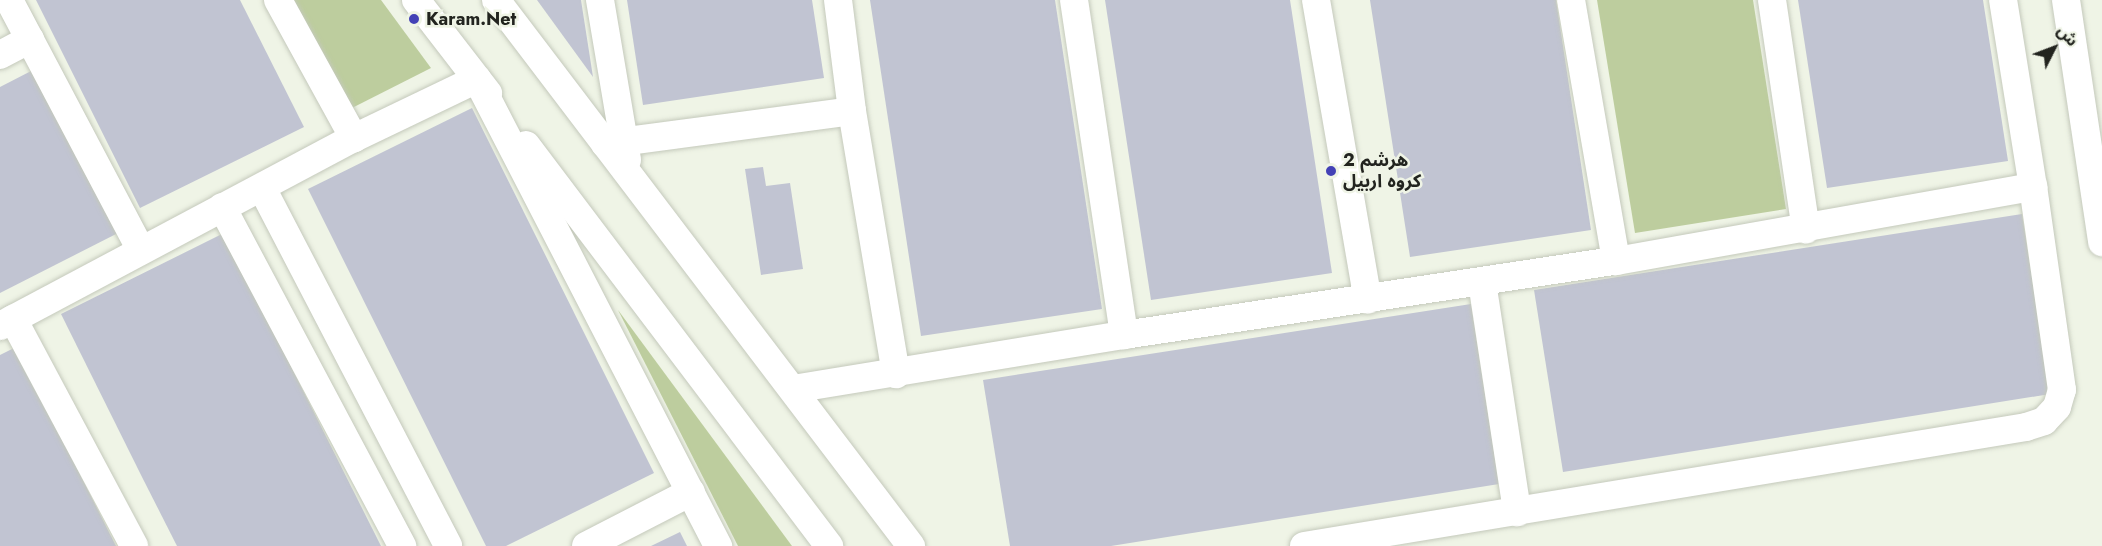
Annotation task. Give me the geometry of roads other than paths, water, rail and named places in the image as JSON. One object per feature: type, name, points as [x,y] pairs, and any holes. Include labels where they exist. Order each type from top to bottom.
[{"type":"street","points":[[9,0],[141,250]]},
{"type":"street","points":[[278,0],[354,138]]},
{"type":"street","points":[[416,0],[829,546]]},
{"type":"street","points":[[496,0],[614,143],[631,175],[911,546]]},
{"type":"street","points":[[600,0],[614,143]]},
{"type":"street","points":[[838,0],[852,111],[896,374]]},
{"type":"street","points":[[1074,0],[1124,335]]},
{"type":"street","points":[[1316,0],[1368,300]]},
{"type":"street","points":[[1571,0],[1616,261]]},
{"type":"street","points":[[1772,0],[1806,229]]},
{"type":"street","points":[[1304,546],[2014,429],[2044,421],[2057,408],[2062,390],[2034,187],[2003,0]]},
{"type":"street","points":[[2066,0],[2102,242]]},
{"type":"street","points":[[0,55],[30,39]]},
{"type":"street","points":[[134,546],[7,323],[354,138],[477,79]]},
{"type":"street","points":[[477,79],[718,546]]},
{"type":"street","points":[[614,143],[852,111]]},
{"type":"street","points":[[793,389],[1124,335],[1616,261],[2034,187]]},
{"type":"street","points":[[262,188],[448,546]]},
{"type":"street","points":[[222,207],[402,546]]},
{"type":"street","points":[[1482,282],[1517,512]]},
{"type":"street","points":[[586,546],[691,492]]},
{"type":"place","name":"Karam.Net","points":[[414,19]]},
{"type":"place","name":"هرشم 2 كروه اربيل","points":[[1331,171]]}]
